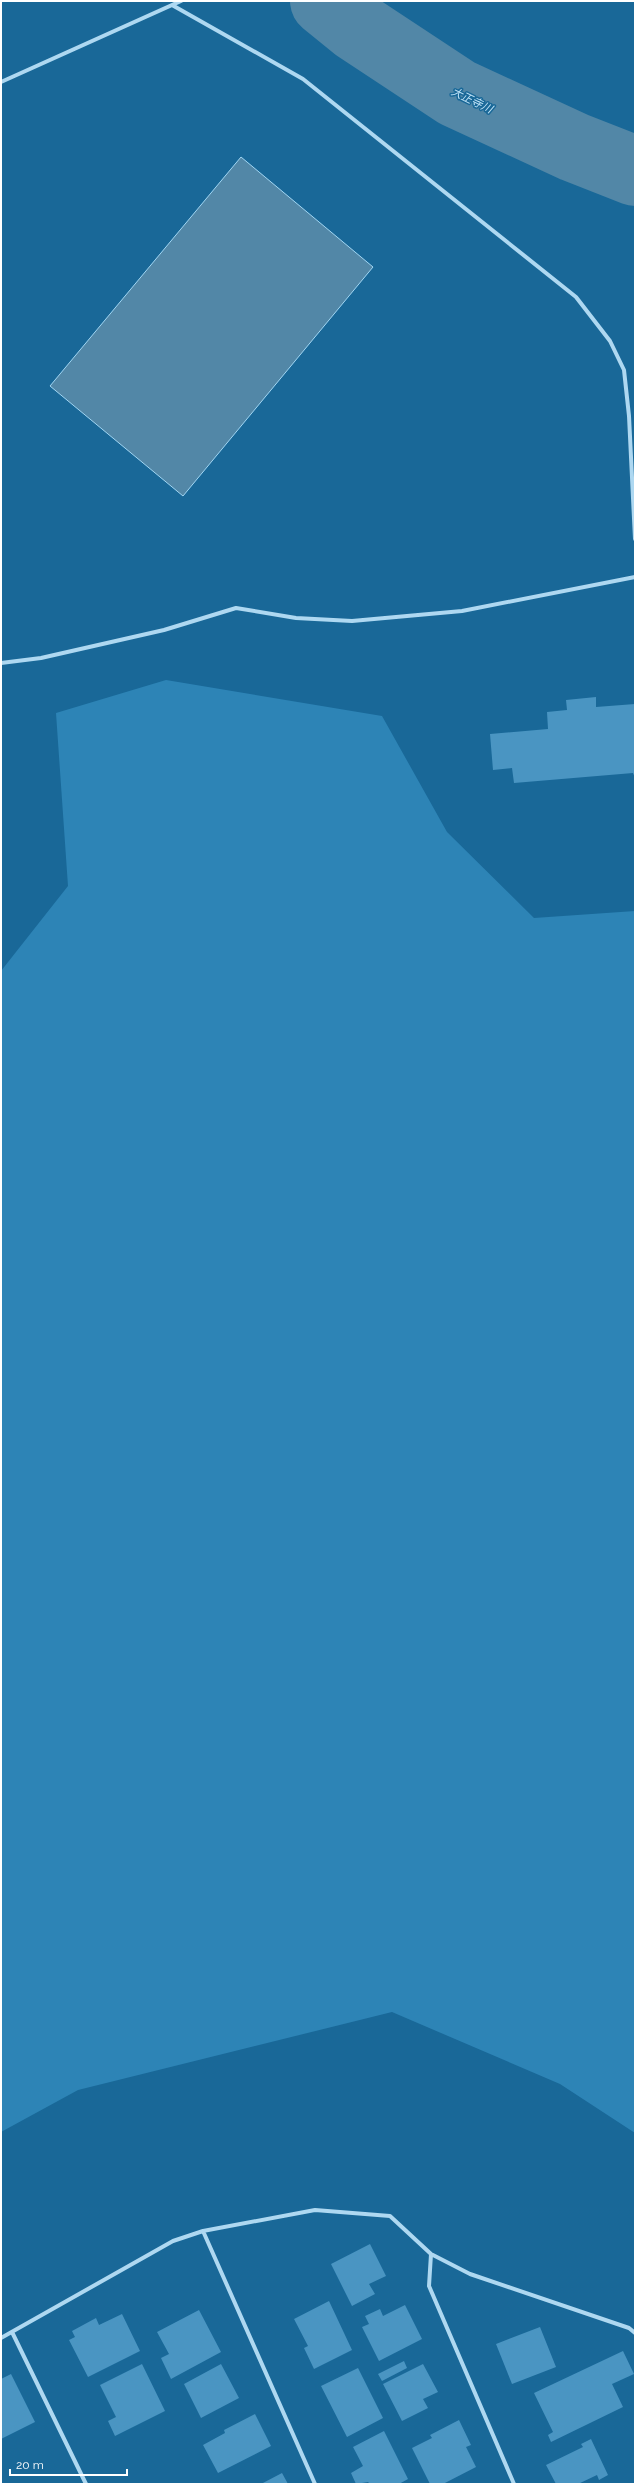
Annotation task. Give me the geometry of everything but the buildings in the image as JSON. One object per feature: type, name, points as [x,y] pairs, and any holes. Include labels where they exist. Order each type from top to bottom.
[{"type":"street","points":[[1,82],[181,1]]},
{"type":"street","points":[[172,5],[302,79],[576,297],[610,341],[624,370],[629,416],[635,539]]},
{"type":"street","points":[[1,663],[41,658],[164,630],[236,608],[296,618],[352,621],[462,611],[635,577]]},
{"type":"street","points":[[1,2338],[173,2240],[203,2230],[315,2210],[390,2216],[431,2254],[470,2274],[629,2328],[635,2334]]},
{"type":"street","points":[[203,2230],[315,2484]]},
{"type":"street","points":[[431,2254],[429,2286],[514,2484]]},
{"type":"street","points":[[12,2332],[86,2484]]},
{"type":"shaded area","points":[[241,157],[373,267],[183,496],[50,386]]},
{"type":"shaded area","points":[[166,680],[382,716],[447,832],[534,918],[635,911],[635,2133],[560,2084],[392,2012],[78,2090],[1,2132],[1,971],[68,886],[56,713]]},
{"type":"waterway","name":"大正寺川","points":[[325,1],[357,27],[457,93],[574,147],[635,171]]}]
